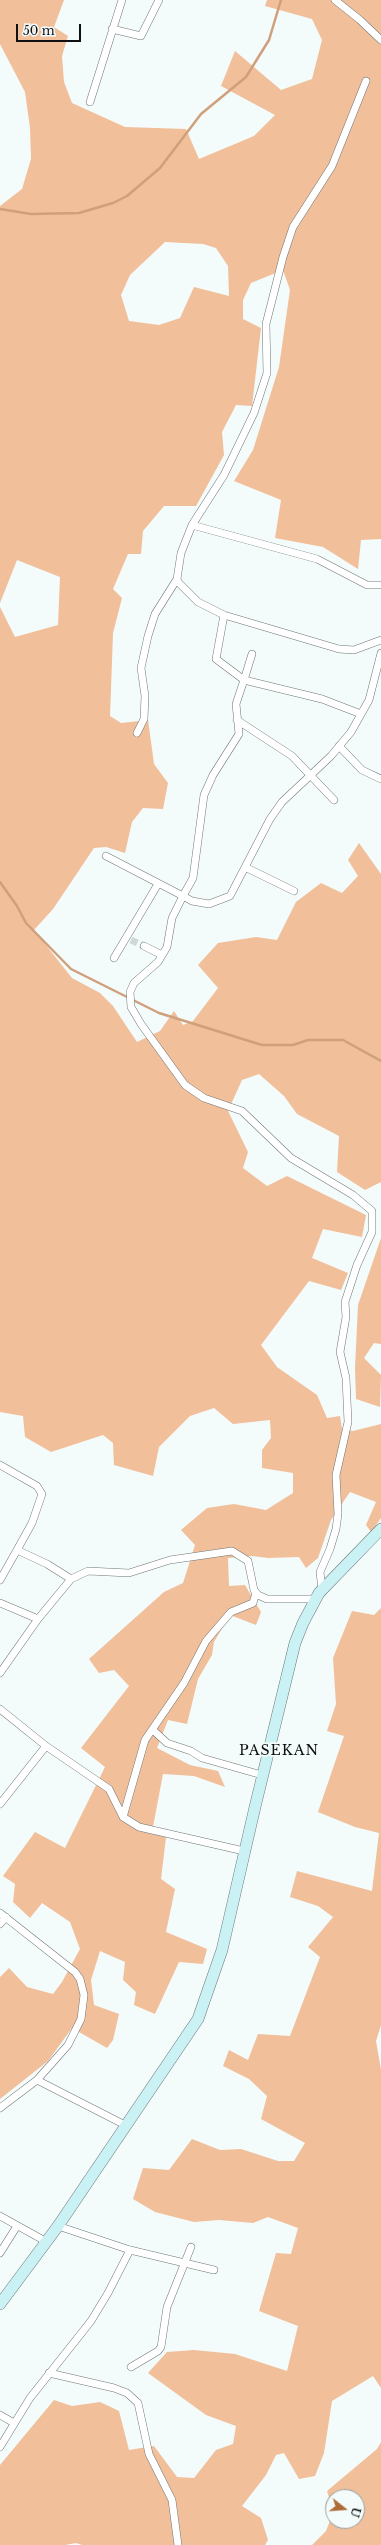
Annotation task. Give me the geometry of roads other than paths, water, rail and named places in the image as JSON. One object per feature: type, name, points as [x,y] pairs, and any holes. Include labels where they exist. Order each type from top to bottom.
[{"type":"street","points":[[90,102],[122,0]]},
{"type":"street","points":[[112,29],[141,36],[159,0]]},
{"type":"street","points":[[334,0],[360,20],[381,40]]},
{"type":"street","points":[[137,733],[144,719],[145,696],[141,668],[148,636],[155,614],[177,579],[181,553],[192,525],[224,475],[254,413],[267,373],[266,324],[283,257],[293,227],[332,166],[366,81]]},
{"type":"street","points":[[192,525],[316,560],[367,586],[381,585]]},
{"type":"street","points":[[177,579],[198,602],[224,615],[339,649],[354,650],[381,640]]},
{"type":"street","points":[[224,615],[216,659],[244,680],[322,698],[361,714]]},
{"type":"street","points":[[106,856],[158,884],[202,904],[221,902],[230,896],[246,868],[270,819],[282,802],[339,746],[361,714],[369,700],[381,653]]},
{"type":"street","points":[[252,654],[236,704],[239,728],[238,738],[213,775],[204,794],[196,870],[189,888],[183,896],[172,918],[167,947],[162,955],[137,980],[130,992],[131,1007],[141,1024],[190,1089],[204,1098],[242,1111],[290,1158],[353,1195],[372,1211],[372,1232],[357,1265],[345,1302],[346,1317],[340,1352],[346,1378],[348,1422],[336,1475],[338,1514],[336,1529],[330,1549],[320,1572],[322,1590]]},
{"type":"street","points":[[237,720],[287,752],[334,800]]},
{"type":"street","points":[[339,746],[362,770],[381,779]]},
{"type":"street","points":[[246,868],[294,891]]},
{"type":"street","points":[[114,958],[129,939],[158,884]]},
{"type":"street","points":[[144,946],[162,955]]},
{"type":"street","points":[[0,1465],[37,1486],[42,1494],[32,1523],[0,1580]]},
{"type":"street","points":[[0,2304],[47,2242],[128,2126],[187,2039],[207,1999],[222,1950],[244,1851],[295,1644],[315,1599],[381,1529]]},
{"type":"street","points":[[17,1550],[47,1564],[71,1579]]},
{"type":"street","points":[[0,1672],[38,1619],[71,1579],[88,1571],[129,1574],[170,1560],[232,1551],[248,1561],[256,1593],[253,1603],[231,1612],[206,1641],[184,1683],[145,1740],[122,1817]]},
{"type":"street","points":[[256,1593],[267,1599],[315,1599]]},
{"type":"street","points":[[0,1603],[38,1619]]},
{"type":"street","points":[[0,1709],[46,1746],[109,1789],[122,1817],[139,1827],[244,1851]]},
{"type":"street","points":[[153,1730],[168,1743],[191,1751],[202,1758],[262,1776]]},
{"type":"street","points":[[0,1804],[46,1746]]},
{"type":"street","points":[[0,1924],[3,1915],[75,1972],[83,1989],[81,2019],[68,2045],[37,2080],[0,2108]]},
{"type":"street","points":[[37,2080],[128,2126]]},
{"type":"street","points":[[0,2216],[47,2242]]},
{"type":"street","points":[[0,2253],[17,2226]]},
{"type":"street","points":[[58,2226],[130,2250],[183,2264],[191,2264],[214,2270]]},
{"type":"street","points":[[131,2367],[158,2351],[161,2347],[167,2307],[191,2247]]},
{"type":"street","points":[[0,2447],[14,2423],[49,2373],[91,2321],[108,2293],[130,2250]]},
{"type":"street","points":[[49,2373],[127,2392],[138,2402],[149,2454],[172,2500],[178,2545]]},
{"type":"street","points":[[0,2415],[14,2423]]},
{"type":"waterway","points":[[0,209],[31,214],[79,213],[113,203],[127,196],[160,168],[201,114],[246,77],[269,40],[281,0]]},
{"type":"waterway","points":[[0,882],[17,906],[26,923],[71,969],[159,1013],[262,1045],[293,1045],[308,1040],[343,1040],[381,1061]]},
{"type":"tunnel","points":[[131,940],[144,946]]},
{"type":"district","name":"PASEKAN","points":[[279,1751]]}]
